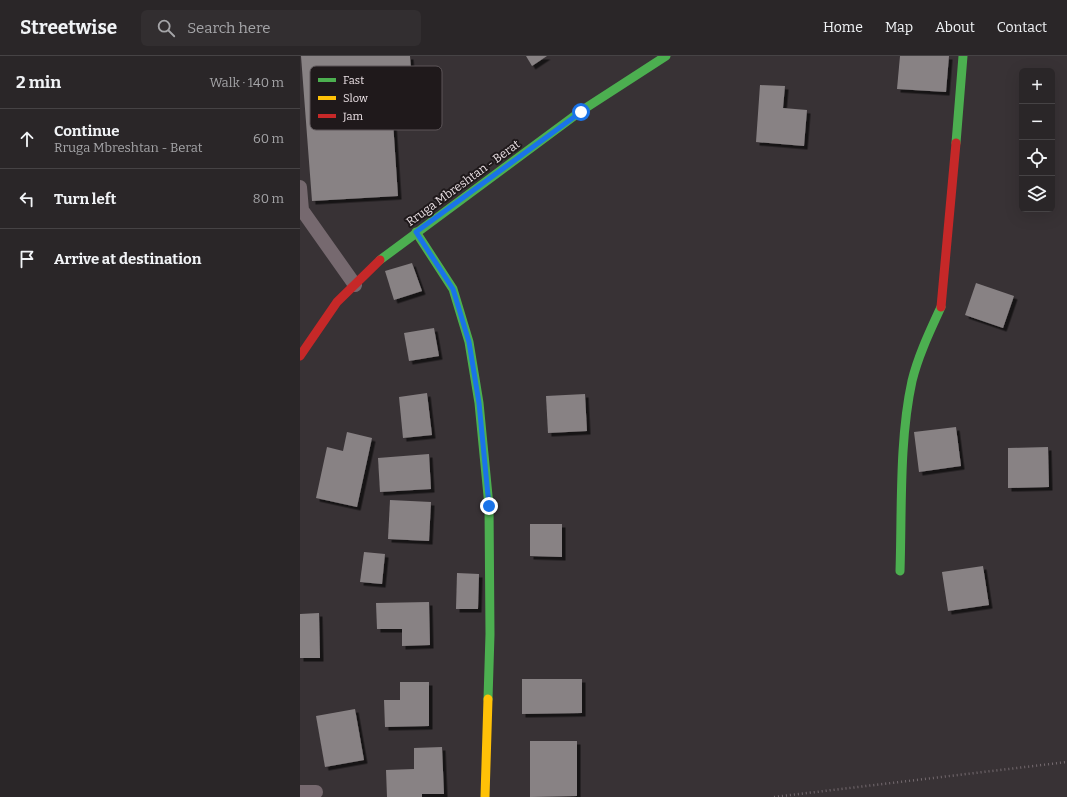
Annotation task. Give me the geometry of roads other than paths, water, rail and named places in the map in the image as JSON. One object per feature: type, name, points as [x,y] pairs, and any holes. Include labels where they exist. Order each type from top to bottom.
[{"type":"street","name":"Rruga Mbreshtan - Berat","points":[[300,356],[338,302],[375,264],[416,232],[581,112],[666,56]]},
{"type":"street","points":[[900,571],[905,431],[912,381],[922,350],[942,304],[963,56]]},
{"type":"street","points":[[416,232],[453,289],[469,342],[479,403],[489,506],[490,634],[486,797]]},
{"type":"lane","points":[[300,187],[302,210],[355,284]]},
{"type":"lane","points":[[300,792],[316,792]]}]
